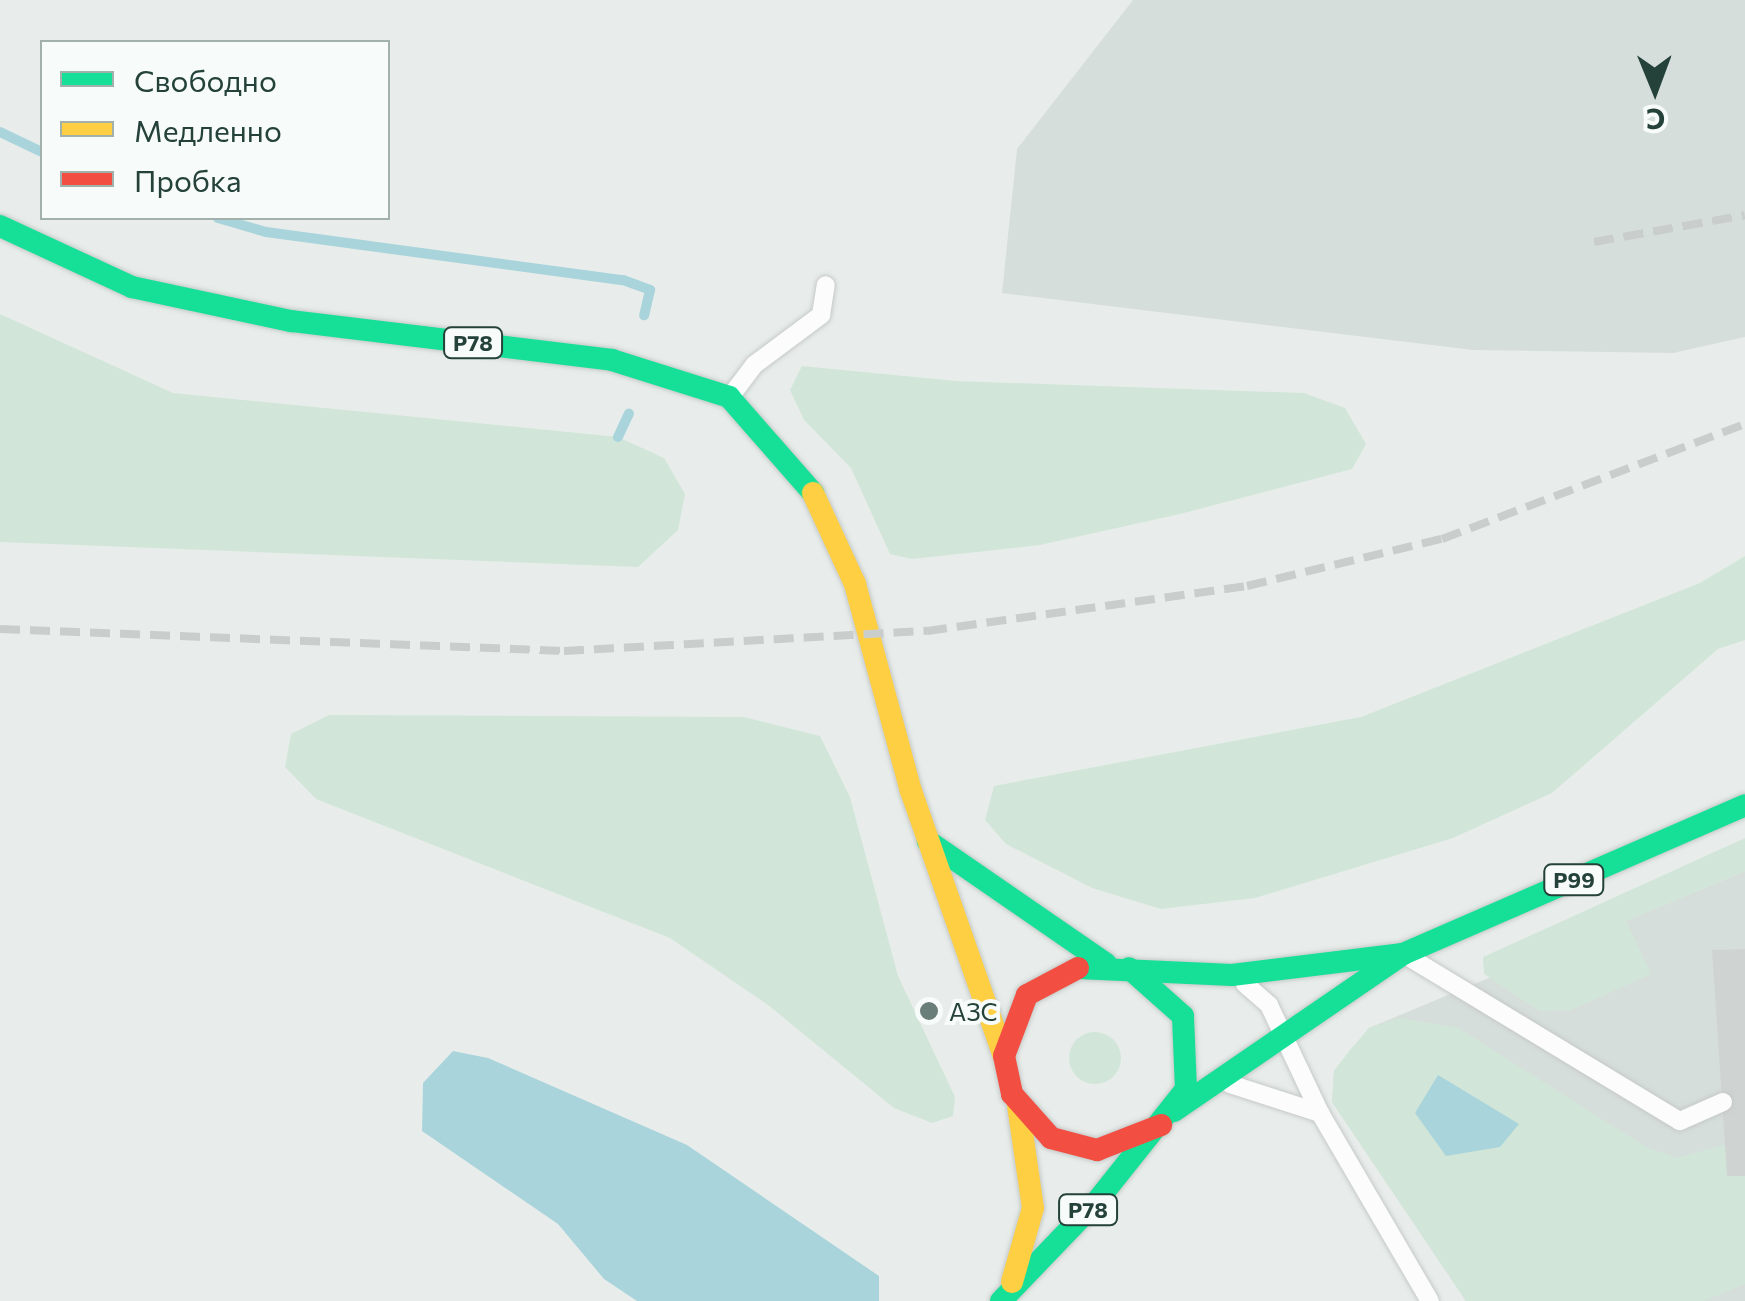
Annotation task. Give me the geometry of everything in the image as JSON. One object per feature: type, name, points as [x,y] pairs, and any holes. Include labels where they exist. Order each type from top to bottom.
[{"type":"main road","name":"Р78","points":[[0,226],[132,287],[290,321],[612,360],[729,397],[824,508],[855,584],[928,841],[1004,1056],[1018,1106],[1032,1208],[1005,1295]]},
{"type":"main road","name":"Р99","points":[[1168,1118],[1218,1081],[1288,1038],[1403,954],[1745,805]]},
{"type":"main road","name":"Р78","points":[[928,841],[1170,996],[1183,1016],[1192,1065],[1168,1118],[1005,1295]]},
{"type":"main road","name":"Р99","points":[[1118,966],[1232,975],[1403,954]]},
{"type":"main road","points":[[1004,1056],[1027,995],[1063,970],[1118,966]]},
{"type":"main road","points":[[1018,1106],[1052,1138],[1097,1150],[1168,1118]]},
{"type":"lane","points":[[729,397],[754,366],[821,315],[826,285]]},
{"type":"lane","points":[[1403,954],[1680,1121],[1722,1102]]},
{"type":"lane","points":[[1232,975],[1258,993],[1288,1038],[1320,1113],[1430,1301]]},
{"type":"lane","points":[[1218,1081],[1320,1113]]},
{"type":"shaded area","points":[[1133,0],[1745,0],[1745,337],[1673,353],[1473,350],[1002,293],[1017,149]]},
{"type":"shaded area","points":[[1745,871],[1745,1301],[1466,1301],[1332,1102],[1334,1071],[1369,1028]]},
{"type":"green space","points":[[0,314],[173,393],[618,437],[664,458],[685,494],[678,530],[638,567],[0,542]]},
{"type":"green space","points":[[802,366],[956,381],[1304,393],[1345,408],[1366,444],[1352,469],[1180,514],[1040,545],[912,559],[890,554],[851,468],[804,420],[790,390]]},
{"type":"green space","points":[[1745,556],[1745,640],[1718,649],[1552,793],[1453,838],[1255,898],[1161,909],[1092,888],[1006,844],[985,820],[994,786],[1361,717],[1700,583]]},
{"type":"green space","points":[[329,715],[744,717],[820,736],[850,797],[898,976],[955,1097],[953,1116],[932,1123],[894,1108],[768,1005],[670,938],[316,799],[285,767],[291,734]]},
{"type":"green space","points":[[1745,838],[1745,871],[1626,921],[1651,974],[1571,1010],[1540,1011],[1484,974],[1483,957]]},
{"type":"green space","points":[[1398,1018],[1458,1028],[1646,1147],[1677,1158],[1745,1139],[1745,1284],[1704,1301],[1466,1301],[1332,1102],[1334,1071],[1350,1050],[1369,1028]]},
{"type":"green space","points":[[1095,1032],[1113,1040],[1121,1058],[1113,1076],[1095,1084],[1077,1076],[1069,1058],[1077,1040]]},
{"type":"water","points":[[453,1051],[488,1058],[687,1145],[879,1276],[879,1301],[637,1301],[604,1279],[558,1224],[422,1131],[423,1083]]},
{"type":"water","points":[[1438,1075],[1519,1124],[1500,1147],[1446,1156],[1415,1113]]},
{"type":"building","points":[[1745,949],[1745,1176],[1727,1176],[1712,950]]},
{"type":"waterway","points":[[0,132],[40,151]]},
{"type":"waterway","points":[[225,220],[266,232],[623,280],[650,290],[644,315]]},
{"type":"waterway","points":[[618,437],[629,413]]},
{"type":"railway","points":[[1594,242],[1745,215]]},
{"type":"railway","points":[[0,629],[564,651],[927,631],[1247,586],[1442,539],[1745,424]]},
{"type":"traffic: fast","points":[[0,226],[132,287],[291,321],[612,360],[729,397],[813,493]]},
{"type":"traffic: fast","points":[[1174,1111],[1403,954],[1745,805]]},
{"type":"traffic: fast","points":[[928,841],[1106,964]]},
{"type":"traffic: fast","points":[[1078,968],[1232,975],[1403,954]]},
{"type":"traffic: fast","points":[[1001,1301],[1097,1201],[1186,1089],[1183,1016],[1129,968]]},
{"type":"traffic: slow","points":[[813,493],[855,584],[911,791],[1004,1056]]},
{"type":"traffic: slow","points":[[1012,1282],[1033,1208],[1018,1105]]},
{"type":"traffic: jam","points":[[1078,968],[1027,995],[1004,1056],[1012,1094],[1051,1138],[1097,1150],[1161,1125]]},
{"type":"place","name":"АЗС","points":[[929,1011]]}]
